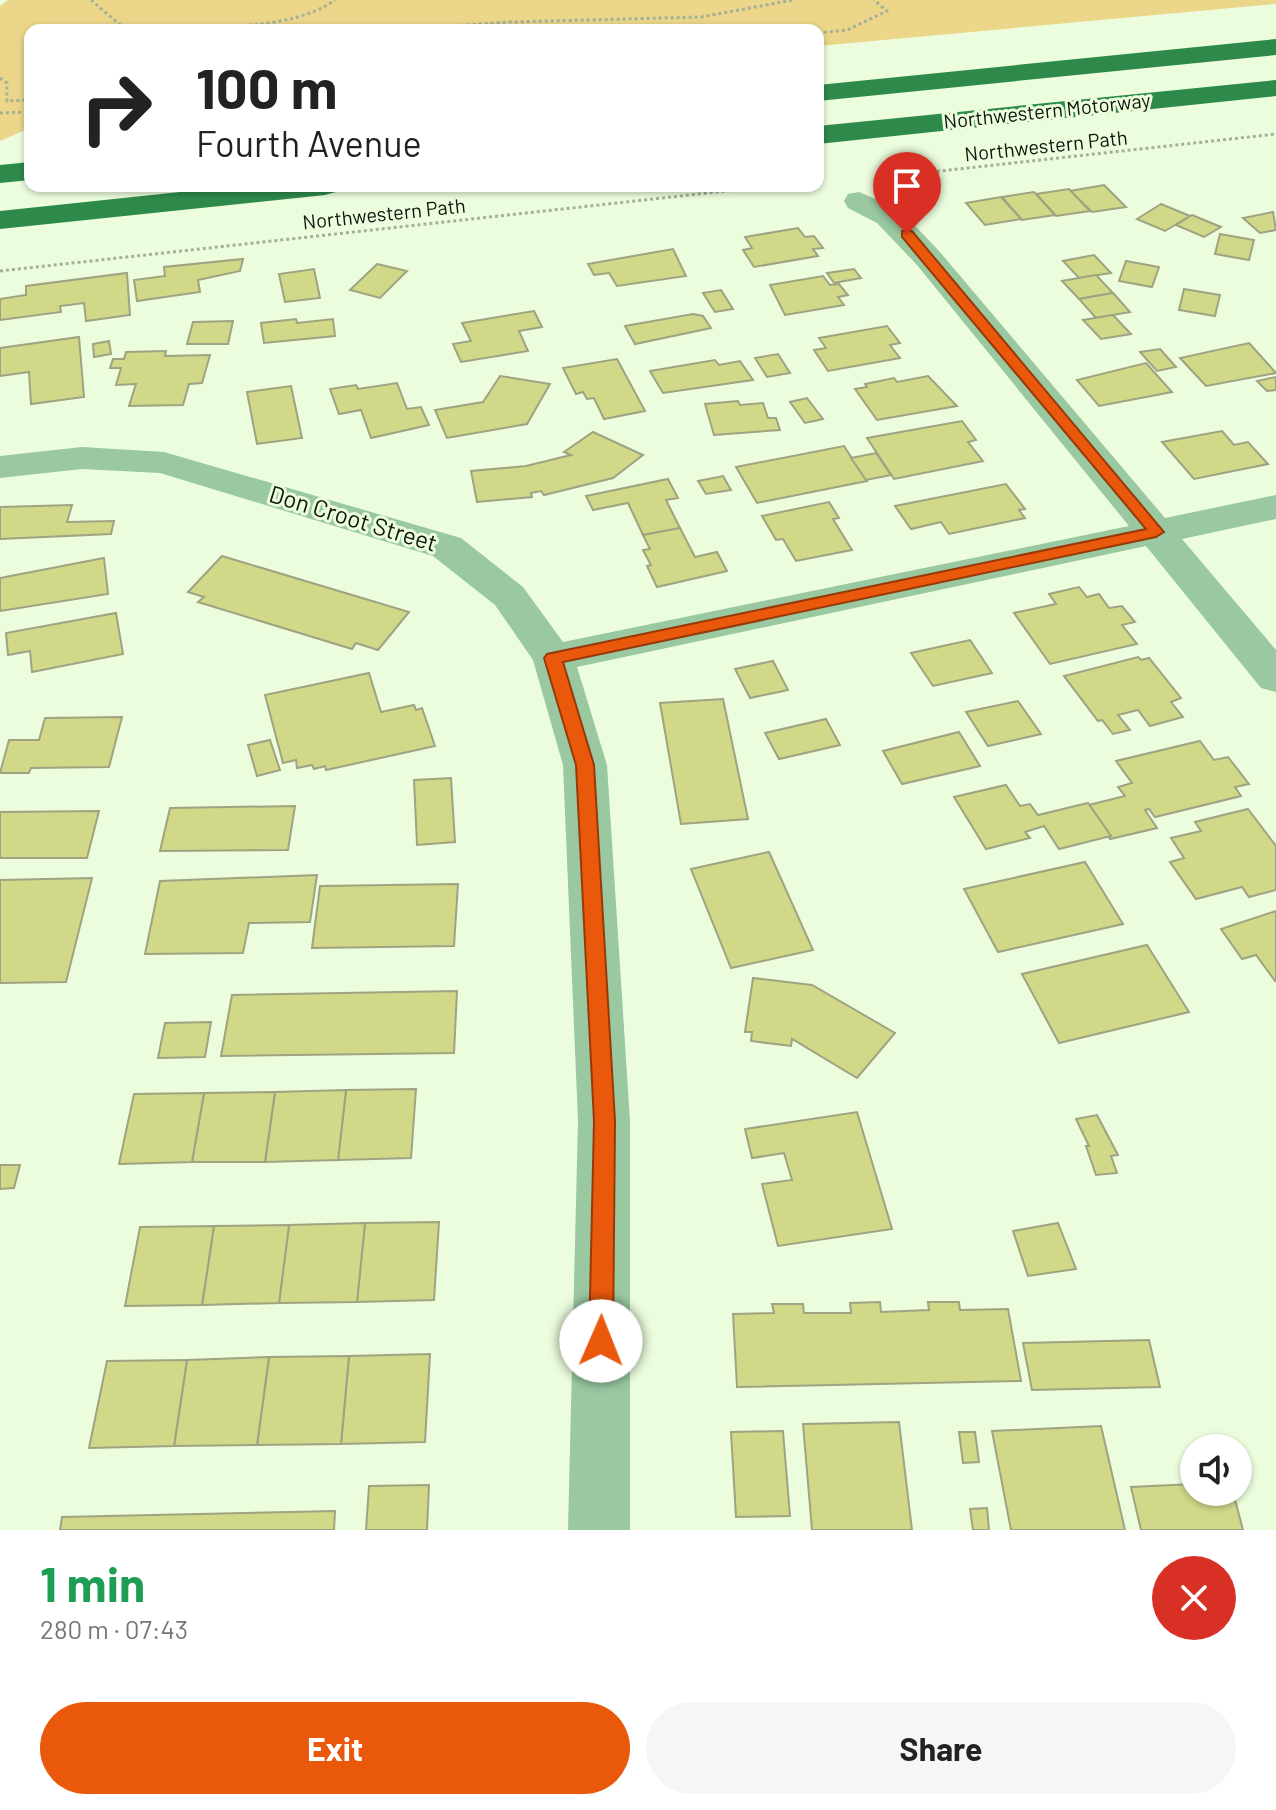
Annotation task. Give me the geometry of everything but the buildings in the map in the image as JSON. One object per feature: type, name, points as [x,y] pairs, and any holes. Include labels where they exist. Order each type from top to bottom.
[{"type":"highway","name":"Northwestern Motorway","points":[[824,92],[1276,47]]},
{"type":"highway","name":"Northwestern Motorway","points":[[824,134],[1276,88]]},
{"type":"highway","points":[[0,174],[24,172]]},
{"type":"highway","points":[[0,220],[268,192]]},
{"type":"street","points":[[859,201],[876,207],[907,234],[1276,678]]},
{"type":"street","name":"Don Croot Street","points":[[0,467],[77,457],[134,458],[164,463],[427,540],[469,562],[509,596],[553,658],[585,765],[604,1121],[599,1530]]},
{"type":"street","points":[[553,658],[1276,507]]},
{"type":"path","points":[[91,0],[119,24]]},
{"type":"path","points":[[212,24],[295,18],[323,9],[335,0]]},
{"type":"path","points":[[481,24],[701,17],[793,0]]},
{"type":"path","points":[[824,32],[847,30],[887,11],[874,0]]},
{"type":"path","points":[[0,78],[7,83],[7,101],[24,100]]},
{"type":"path","points":[[0,113],[24,112]]},
{"type":"path","name":"Northwestern Path","points":[[886,177],[1276,134]]},
{"type":"path","name":"Northwestern Path","points":[[0,271],[717,192]]},
{"type":"shaded area","points":[[8,0],[1276,0],[1276,4],[824,45],[824,24],[24,24],[24,131],[0,141],[0,6]]},
{"type":"route","points":[[601,1341],[604,1121],[585,765],[553,658],[1156,532],[907,234]]}]
